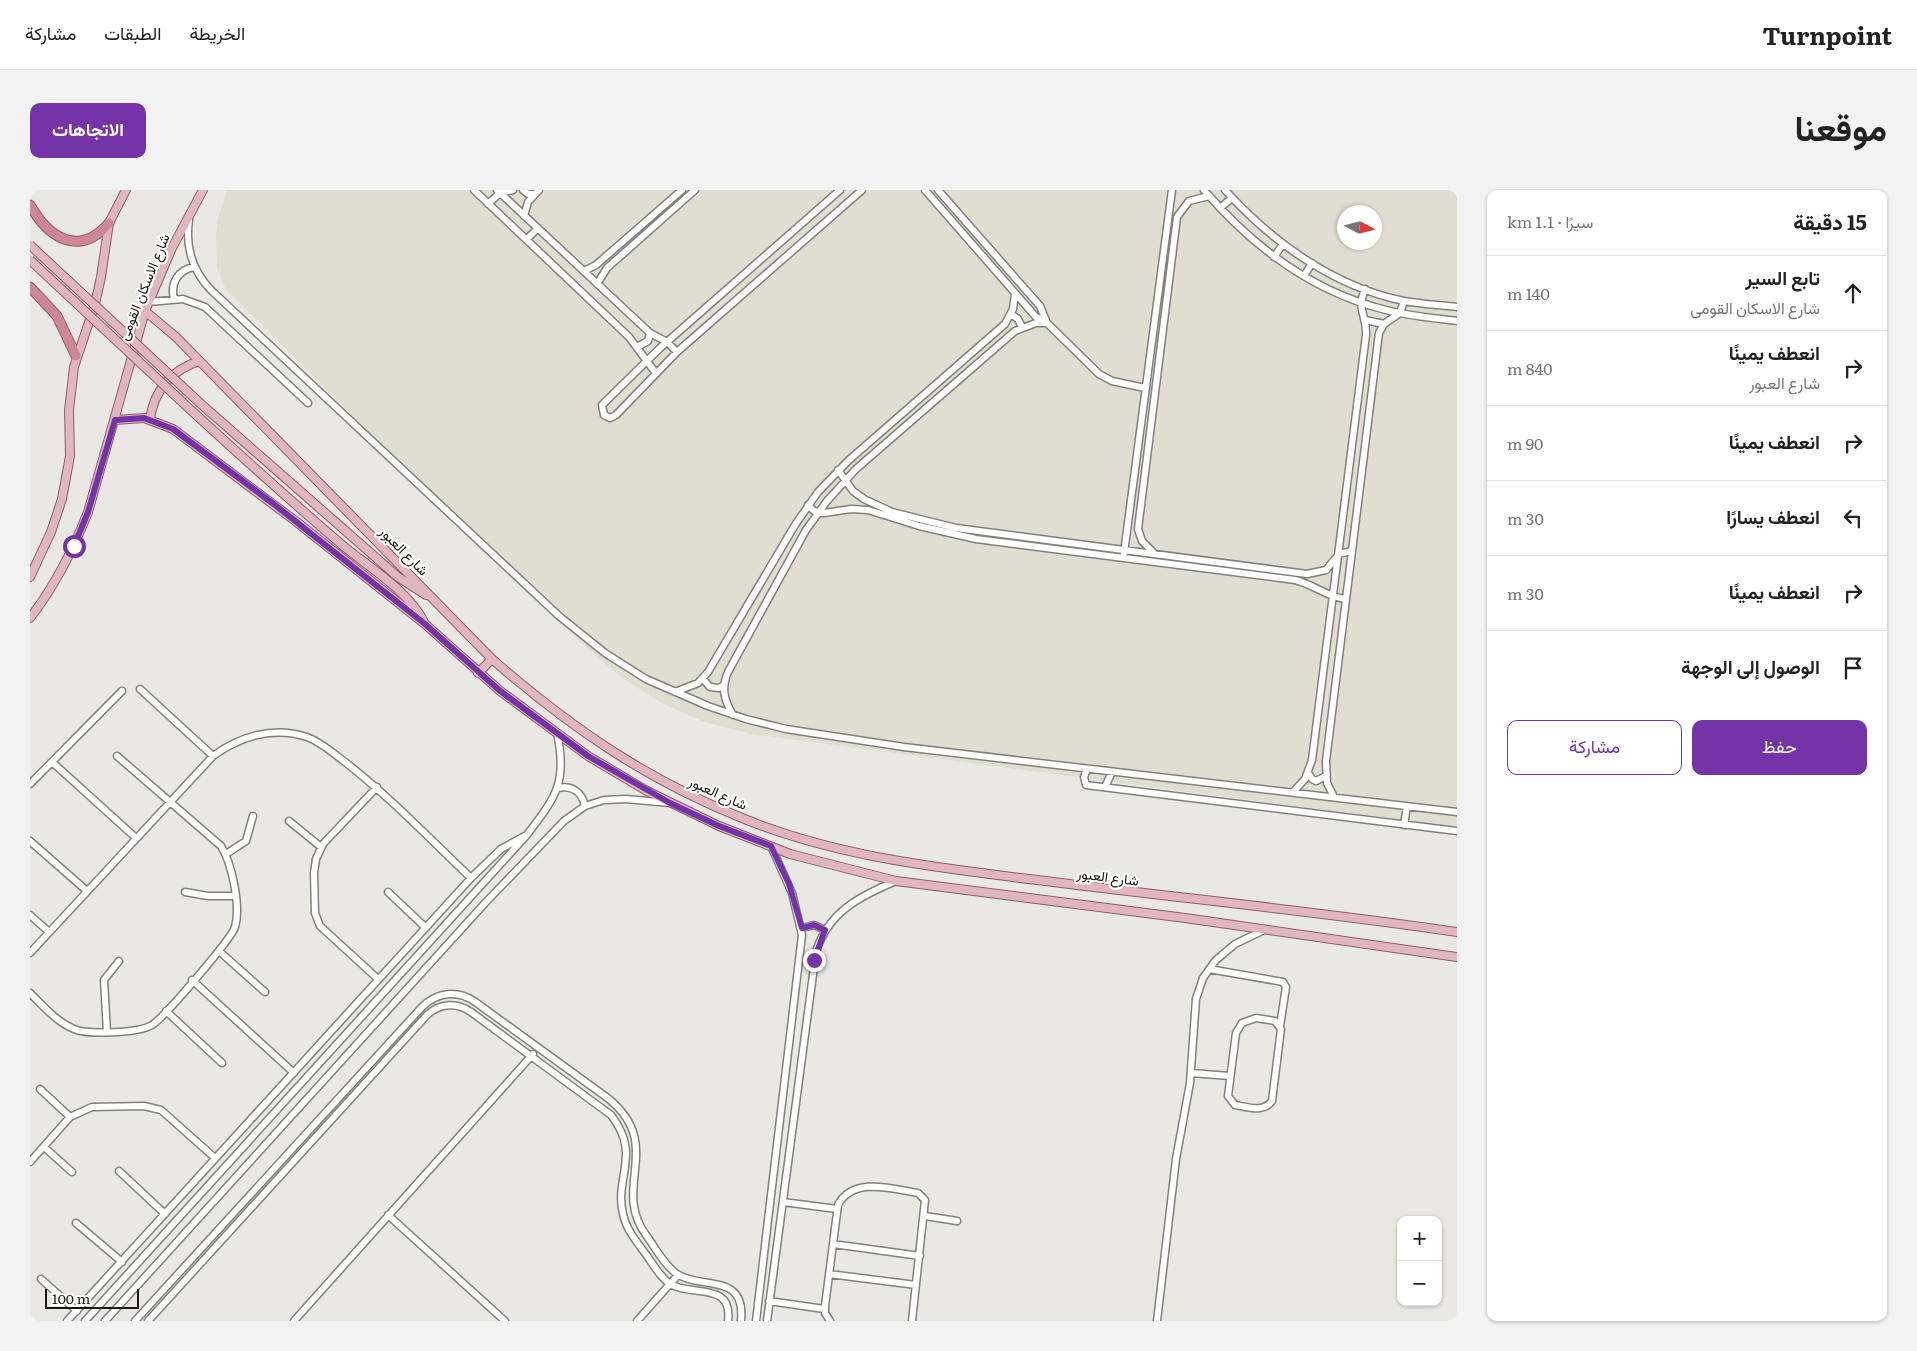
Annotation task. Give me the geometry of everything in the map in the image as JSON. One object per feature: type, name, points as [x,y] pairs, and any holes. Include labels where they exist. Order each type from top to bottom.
[{"type":"highway","points":[[30,205],[55,233],[70,241],[91,239],[109,223]]},
{"type":"highway","points":[[30,287],[57,316],[76,356]]},
{"type":"main road","points":[[30,577],[56,517],[67,477],[70,446],[70,396],[76,356],[101,277],[109,223],[126,190]]},
{"type":"main road","name":"شارع الاسكان القومى","points":[[30,618],[55,581],[82,529],[148,302],[190,213],[203,190]]},
{"type":"main road","points":[[30,245],[201,404],[398,577],[433,598]]},
{"type":"main road","points":[[30,260],[281,492],[372,571],[401,591],[417,610],[425,624]]},
{"type":"main road","name":"شارع العبور","points":[[145,311],[176,337],[492,659],[542,703],[582,732],[663,781],[748,820],[818,844],[915,865],[1456,933]]},
{"type":"main road","points":[[150,419],[154,403],[166,382],[184,367],[199,361]]},
{"type":"main road","points":[[115,420],[136,417],[150,419],[178,432],[275,505],[425,624],[478,673],[557,733],[615,772],[670,803],[719,826],[819,862],[896,881],[1455,956]]},
{"type":"main road","points":[[478,673],[492,659]]},
{"type":"street","points":[[474,190],[637,347],[655,372]]},
{"type":"street","points":[[488,204],[498,191],[513,190]]},
{"type":"street","points":[[523,190],[528,194],[536,192]]},
{"type":"street","points":[[584,271],[596,265],[682,190]]},
{"type":"street","points":[[840,190],[646,362],[602,405],[604,415],[610,418],[616,415],[655,372],[862,190]]},
{"type":"street","points":[[925,190],[1036,317],[1047,323],[1099,374],[1112,381],[1145,388]]},
{"type":"street","points":[[938,190],[1040,306],[1047,323]]},
{"type":"street","points":[[1123,554],[1172,190]]},
{"type":"street","points":[[1204,190],[1245,233],[1274,257],[1304,276],[1360,302],[1400,313],[1457,321]]},
{"type":"street","points":[[1226,190],[1232,198],[1283,244],[1312,263],[1365,289],[1404,301],[1457,307]]},
{"type":"street","points":[[498,191],[650,333],[667,342],[677,352]]},
{"type":"street","points":[[598,284],[604,272],[692,191]]},
{"type":"street","points":[[524,216],[526,207],[536,192]]},
{"type":"street","points":[[1156,554],[1146,546],[1138,529],[1175,230],[1177,217],[1184,205],[1196,198],[1209,196]]},
{"type":"street","points":[[1220,208],[1232,198]]},
{"type":"street","points":[[190,213],[187,240],[194,267],[212,291],[579,633],[625,667],[674,692],[733,715],[807,733],[1087,769],[1294,791],[1457,812]]},
{"type":"street","points":[[527,239],[538,228]]},
{"type":"street","points":[[1167,229],[1175,230]]},
{"type":"street","points":[[1274,257],[1283,244]]},
{"type":"street","points":[[1304,276],[1312,263]]},
{"type":"street","points":[[596,265],[598,270],[604,272]]},
{"type":"street","points":[[174,299],[173,290],[178,276],[185,270],[194,267]]},
{"type":"street","points":[[1294,791],[1308,773],[1312,760],[1366,331],[1360,302],[1365,289]]},
{"type":"street","points":[[674,692],[692,687],[703,679],[808,505],[838,470],[954,370],[1004,324],[1011,314],[1015,294]]},
{"type":"street","points":[[148,302],[174,299],[192,301],[208,309],[308,403]]},
{"type":"street","points":[[1334,797],[1326,776],[1326,761],[1379,333],[1384,324],[1400,313],[1404,301]]},
{"type":"street","points":[[1011,314],[1018,319],[1022,327]]},
{"type":"street","points":[[1365,320],[1384,324]]},
{"type":"street","points":[[733,715],[726,702],[724,685],[728,672],[806,530],[818,512],[846,480],[889,440],[1022,327],[1036,323],[1047,323]]},
{"type":"street","points":[[637,347],[648,341],[650,333]]},
{"type":"street","points":[[1152,344],[1161,345]]},
{"type":"street","points":[[1363,353],[1376,356]]},
{"type":"street","points":[[276,373],[278,364],[286,361]]},
{"type":"street","points":[[954,370],[961,379]]},
{"type":"street","points":[[919,400],[926,408]]},
{"type":"street","points":[[1356,408],[1370,410]]},
{"type":"street","points":[[882,431],[889,440]]},
{"type":"street","points":[[838,470],[853,491],[864,500],[892,512],[1019,541]]},
{"type":"street","points":[[858,509],[864,500]]},
{"type":"street","points":[[808,505],[818,512],[858,509],[947,533],[1123,554],[1288,580],[1315,586],[1333,596],[1346,599]]},
{"type":"street","points":[[1123,554],[1156,554],[1288,572],[1316,573],[1326,570],[1343,552],[1351,551]]},
{"type":"street","points":[[1288,572],[1288,580]]},
{"type":"street","points":[[1315,586],[1316,573]]},
{"type":"street","points":[[703,679],[706,684],[713,688],[724,685]]},
{"type":"street","points":[[140,689],[214,756]]},
{"type":"street","points":[[30,784],[122,691]]},
{"type":"street","points":[[85,1321],[526,836],[549,807],[558,788],[561,763],[557,733]]},
{"type":"street","points":[[30,953],[214,756],[235,742],[256,735],[299,735],[322,744],[377,788],[471,878]]},
{"type":"street","points":[[30,993],[58,1019],[74,1029],[107,1032],[146,1028],[152,1025],[166,1011],[219,951],[235,928],[235,896],[232,869],[221,846],[118,756]]},
{"type":"street","points":[[52,762],[136,838]]},
{"type":"street","points":[[1087,769],[1084,777],[1086,786],[1457,831]]},
{"type":"street","points":[[1105,787],[1112,772]]},
{"type":"street","points":[[1308,773],[1312,780],[1316,781],[1322,780],[1326,776]]},
{"type":"street","points":[[558,788],[565,787],[576,790],[585,806]]},
{"type":"street","points":[[377,788],[321,847],[316,859],[314,873],[318,922],[326,933],[378,979]]},
{"type":"street","points":[[105,1321],[486,902],[564,820],[585,806],[615,799],[670,803]]},
{"type":"street","points":[[1404,825],[1407,806]]},
{"type":"street","points":[[226,854],[246,840],[253,816]]},
{"type":"street","points":[[289,821],[321,847]]},
{"type":"street","points":[[67,1321],[471,878],[501,849],[526,836]]},
{"type":"street","points":[[30,841],[87,891]]},
{"type":"street","points":[[756,1321],[800,963],[802,928],[789,884],[771,846]]},
{"type":"street","points":[[767,1321],[812,967],[818,946],[825,930],[841,911],[853,901],[896,881]]},
{"type":"street","points":[[185,892],[208,896],[235,896]]},
{"type":"street","points":[[388,892],[426,928]]},
{"type":"street","points":[[30,915],[49,932]]},
{"type":"street","points":[[802,928],[814,925],[825,930]]},
{"type":"street","points":[[1157,1321],[1176,1159],[1191,1073],[1196,999],[1208,969],[1235,944],[1265,929]]},
{"type":"street","points":[[219,951],[265,992]]},
{"type":"street","points":[[107,1032],[104,980],[119,961]]},
{"type":"street","points":[[1208,969],[1283,982],[1286,989],[1270,1104],[1260,1108],[1232,1103],[1228,1096],[1234,1040],[1242,1023],[1256,1018],[1275,1021],[1280,1026]]},
{"type":"street","points":[[192,980],[294,1073]]},
{"type":"street","points":[[135,1321],[430,1000],[454,994],[474,1001],[609,1098],[628,1118],[635,1132],[638,1148],[633,1196],[634,1214],[638,1224],[669,1268],[678,1275],[721,1284],[730,1289],[740,1304],[741,1321]]},
{"type":"street","points":[[148,1321],[407,1038],[436,1008],[446,1005],[457,1005],[467,1009],[600,1105],[615,1120],[622,1133],[627,1154],[621,1201],[625,1222],[662,1277],[670,1284],[681,1288],[713,1293],[719,1296],[728,1308],[728,1321]]},
{"type":"street","points":[[166,1011],[222,1063]]},
{"type":"street","points":[[400,1032],[407,1038]]},
{"type":"street","points":[[294,1321],[538,1048]]},
{"type":"street","points":[[1191,1073],[1230,1076]]},
{"type":"street","points":[[40,1089],[70,1117]]},
{"type":"street","points":[[30,1162],[70,1117],[92,1107],[153,1107],[169,1115],[215,1158]]},
{"type":"street","points":[[44,1147],[72,1172]]},
{"type":"street","points":[[119,1171],[165,1214]]},
{"type":"street","points":[[262,1181],[270,1188]]},
{"type":"street","points":[[830,1321],[824,1308],[837,1209],[845,1196],[863,1187],[870,1186],[918,1193],[925,1200],[925,1216],[912,1321]]},
{"type":"street","points":[[783,1202],[837,1209]]},
{"type":"street","points":[[388,1215],[505,1321]]},
{"type":"street","points":[[925,1216],[957,1221]]},
{"type":"street","points":[[76,1222],[122,1262]]},
{"type":"street","points":[[833,1244],[920,1256]]},
{"type":"street","points":[[138,1245],[147,1254]]},
{"type":"street","points":[[829,1274],[916,1285]]},
{"type":"street","points":[[637,1321],[678,1275]]},
{"type":"street","points":[[41,1279],[76,1311]]},
{"type":"street","points":[[769,1301],[824,1308]]},
{"type":"shaded area","points":[[227,190],[1457,190],[1457,827],[750,734],[705,722],[663,704],[624,679],[588,649],[226,290],[217,268],[216,235],[218,218]]},
{"type":"route","points":[[74,546],[88,512],[115,420],[136,417],[144,418],[156,421],[178,432],[275,505],[425,624],[499,690],[588,756],[670,803],[719,826],[771,846],[789,884],[802,928],[814,925],[825,930],[814,960]]}]
